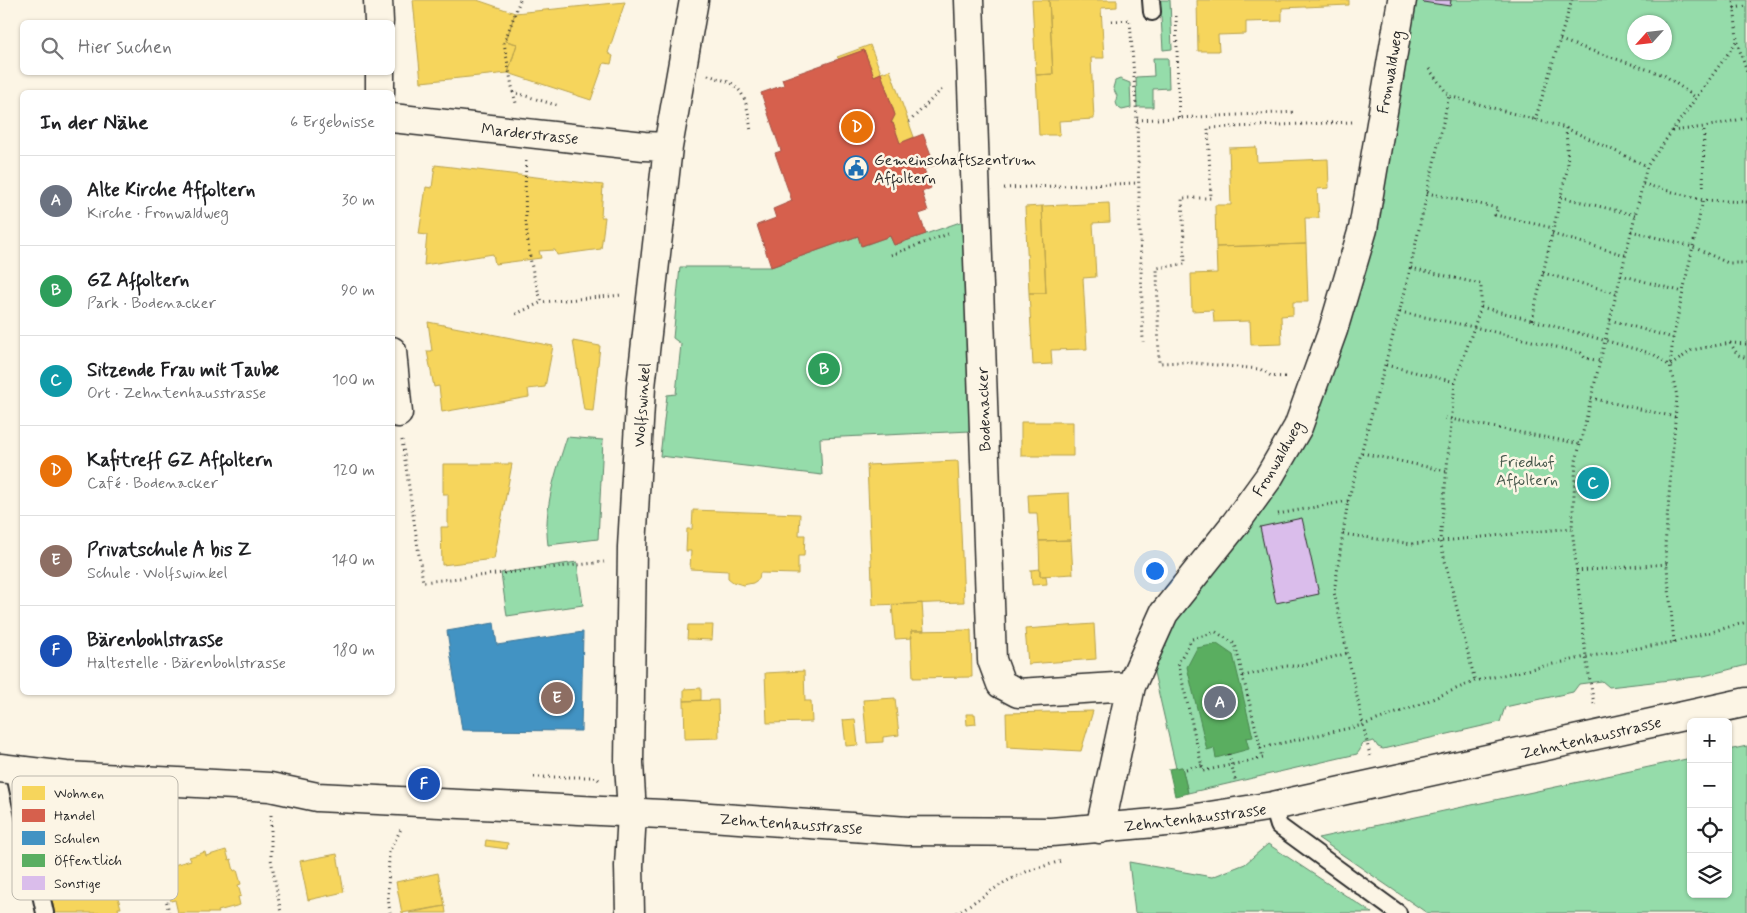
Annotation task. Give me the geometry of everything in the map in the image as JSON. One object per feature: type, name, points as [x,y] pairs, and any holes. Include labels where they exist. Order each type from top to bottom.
[{"type":"street","points":[[378,0],[379,20]]},
{"type":"street","name":"Wolfswinkel","points":[[630,913],[629,866],[632,813],[629,763],[632,547],[642,387],[668,147],[694,0]]},
{"type":"street","name":"Bodenacker","points":[[969,0],[992,660],[1001,684],[1018,692],[1131,686]]},
{"type":"street","name":"Fronwaldweg","points":[[1100,828],[1131,686],[1164,613],[1250,504],[1298,427],[1333,330],[1363,229],[1402,0]]},
{"type":"street","points":[[380,75],[380,90]]},
{"type":"street","name":"Marderstrasse","points":[[395,118],[644,146],[668,147]]},
{"type":"street","points":[[395,382],[398,413]]},
{"type":"street","name":"Zehntenhausstrasse","points":[[178,782],[270,787],[317,797],[632,813],[908,832],[1050,832],[1178,821],[1273,806],[1747,702]]},
{"type":"street","name":"Zehntenhausstrasse","points":[[7,769],[66,776]]},
{"type":"lane","points":[[7,769],[12,788]]},
{"type":"lane","points":[[1273,806],[1279,826],[1398,913]]},
{"type":"lane","points":[[42,900],[45,913]]},
{"type":"path","points":[[520,0],[504,43],[527,153],[524,206],[532,267],[542,302]]},
{"type":"path","points":[[1535,120],[1572,0]]},
{"type":"path","points":[[1734,0],[1737,41],[1747,72]]},
{"type":"path","points":[[1734,8],[1747,6]]},
{"type":"path","points":[[1175,10],[1179,118]]},
{"type":"path","points":[[1112,21],[1130,20],[1137,120],[1143,342]]},
{"type":"path","points":[[1560,40],[1664,75],[1695,97]]},
{"type":"path","points":[[1594,704],[1586,657],[1572,528],[1576,461],[1647,166],[1737,41]]},
{"type":"path","points":[[683,67],[732,84],[742,94],[749,113],[751,132]]},
{"type":"path","points":[[1429,68],[1448,96],[1566,128],[1647,166]]},
{"type":"path","points":[[909,122],[949,82]]},
{"type":"path","points":[[513,92],[560,106]]},
{"type":"path","points":[[1371,757],[1334,592],[1348,500],[1411,268],[1448,96]]},
{"type":"path","points":[[1137,120],[1296,112]]},
{"type":"path","points":[[1672,131],[1704,127],[1747,118]]},
{"type":"path","points":[[1314,381],[1272,376],[1260,369],[1183,362],[1159,363],[1157,268],[1184,264],[1182,198],[1211,198],[1208,128],[1381,120]]},
{"type":"path","points":[[1674,642],[1665,546],[1677,396],[1670,366],[1673,338],[1703,200],[1704,127]]},
{"type":"path","points":[[1532,320],[1568,166],[1566,128]]},
{"type":"path","points":[[976,189],[1138,183]]},
{"type":"path","points":[[1643,184],[1703,200],[1747,202]]},
{"type":"path","points":[[1427,193],[1498,208],[1495,216],[1553,228]]},
{"type":"path","points":[[1561,197],[1635,215]]},
{"type":"path","points":[[1631,232],[1693,247],[1728,262],[1747,263]]},
{"type":"path","points":[[1552,234],[1626,255]]},
{"type":"path","points":[[1411,268],[1481,284],[1480,307],[1455,382],[1440,541],[1475,681]]},
{"type":"path","points":[[1543,273],[1616,293]]},
{"type":"path","points":[[1621,274],[1683,292]]},
{"type":"path","points":[[516,314],[542,302],[651,293]]},
{"type":"path","points":[[1480,307],[1653,354],[1670,366]]},
{"type":"path","points":[[1400,312],[1474,327],[1581,353],[1585,358],[1600,361]]},
{"type":"path","points":[[1610,320],[1673,338]]},
{"type":"path","points":[[1670,366],[1692,350],[1730,343],[1747,344]]},
{"type":"path","points":[[1730,343],[1738,355],[1747,358]]},
{"type":"path","points":[[1386,365],[1455,382]]},
{"type":"path","points":[[1591,398],[1676,416]]},
{"type":"path","points":[[398,413],[423,582],[607,562]]},
{"type":"path","points":[[1445,418],[1580,444]]},
{"type":"path","points":[[1362,453],[1446,471]]},
{"type":"path","points":[[1250,504],[1273,515],[1348,500]]},
{"type":"path","points":[[1343,534],[1412,544],[1572,528]]},
{"type":"path","points":[[1576,571],[1667,564]]},
{"type":"path","points":[[1260,748],[1363,725],[1413,707],[1475,681],[1586,657],[1674,642],[1747,622]]},
{"type":"path","points":[[1216,632],[1235,644],[1260,748],[1263,758],[1203,771],[1178,664],[1192,639],[1216,632]]},
{"type":"path","points":[[1243,676],[1286,666],[1301,666],[1348,654]]},
{"type":"path","points":[[1229,754],[1236,781]]},
{"type":"path","points":[[1186,769],[1202,765]]},
{"type":"path","points":[[270,810],[271,860],[281,913]]},
{"type":"path","points":[[390,913],[388,897],[390,852],[401,831],[401,823]]},
{"type":"path","points":[[957,913],[1005,882],[1028,871],[1052,864]]},
{"type":"path","points":[[166,900],[169,913]]},
{"type":"green space","points":[[1160,0],[1170,0],[1172,49],[1163,50]]},
{"type":"green space","name":"Friedhof Affoltern","points":[[1412,0],[1747,0],[1747,665],[1704,676],[1609,687],[1602,681],[1579,684],[1573,692],[1505,707],[1500,722],[1383,749],[1378,747],[1374,741],[1361,744],[1357,754],[1188,793],[1182,767],[1176,768],[1152,664],[1162,639],[1287,467]]},
{"type":"green space","points":[[1153,58],[1168,58],[1169,88],[1153,89],[1153,107],[1137,107],[1136,77],[1154,76]]},
{"type":"green space","points":[[1120,79],[1130,83],[1131,108],[1122,110],[1116,104],[1117,96],[1113,88],[1115,81]]},
{"type":"green space","points":[[963,221],[971,431],[820,438],[822,475],[660,456],[667,395],[676,394],[681,344],[673,338],[680,267],[771,267],[858,236],[862,246],[890,236],[894,245]]},
{"type":"green space","points":[[567,437],[603,440],[598,539],[548,545],[547,517],[549,504]]},
{"type":"green space","points":[[577,562],[583,605],[507,616],[501,573]]},
{"type":"green space","points":[[1747,746],[1747,913],[1427,913],[1318,838],[1687,759],[1687,898],[1732,898],[1732,749]]},
{"type":"green space","points":[[1268,844],[1372,913],[1135,913],[1129,862],[1212,877],[1245,864]]},
{"type":"building: Wohnen","points":[[413,0],[477,0],[515,13],[506,41],[517,44],[508,73],[421,82]]},
{"type":"building: Wohnen","points":[[1032,0],[1049,0],[1053,74],[1036,75]]},
{"type":"building: Wohnen","points":[[1049,0],[1117,0],[1117,7],[1101,8],[1104,58],[1091,58],[1094,119],[1059,121],[1060,135],[1039,135],[1036,75],[1053,74]]},
{"type":"building: Wohnen","points":[[1197,0],[1349,0],[1349,5],[1282,8],[1282,21],[1246,22],[1246,34],[1218,35],[1219,51],[1198,51]]},
{"type":"building: Wohnen","points":[[625,2],[608,53],[613,56],[611,64],[604,63],[591,100],[508,73],[517,44],[506,41],[515,13]]},
{"type":"building: Wohnen","points":[[870,45],[881,73],[874,76],[864,50],[839,59],[837,57]]},
{"type":"building: Wohnen","points":[[890,70],[914,137],[900,143],[893,123],[891,123],[895,115],[881,73]]},
{"type":"building: Wohnen","points":[[1256,147],[1257,162],[1328,159],[1329,188],[1317,189],[1319,218],[1305,218],[1306,244],[1216,247],[1215,205],[1231,205],[1229,148]]},
{"type":"building: Wohnen","points":[[435,165],[603,185],[601,217],[605,217],[601,249],[557,255],[555,250],[539,251],[541,258],[495,264],[493,254],[424,265],[427,235],[419,234],[426,187],[432,188]]},
{"type":"building: Wohnen","points":[[1109,203],[1110,222],[1093,223],[1096,277],[1083,278],[1087,349],[1051,350],[1052,364],[1033,365],[1029,293],[1046,293],[1042,206]]},
{"type":"building: Wohnen","points":[[1042,206],[1046,293],[1029,293],[1025,207]]},
{"type":"building: Wohnen","points":[[1306,244],[1308,302],[1293,302],[1293,315],[1281,316],[1282,344],[1251,345],[1250,321],[1214,322],[1213,310],[1192,311],[1191,274],[1217,273],[1216,247]]},
{"type":"building: Wohnen","points":[[428,322],[553,346],[545,387],[528,389],[529,397],[442,412],[439,386],[434,387],[427,351],[432,351]]},
{"type":"building: Wohnen","points":[[573,341],[600,346],[593,411],[584,410]]},
{"type":"building: Wohnen","points":[[1021,422],[1073,422],[1073,456],[1021,456]]},
{"type":"building: Wohnen","points":[[958,461],[964,602],[873,605],[867,465]]},
{"type":"building: Wohnen","points":[[443,464],[512,464],[494,559],[442,565],[441,527],[448,527],[448,494],[443,494]]},
{"type":"building: Wohnen","points":[[1069,493],[1071,540],[1039,541],[1037,513],[1029,513],[1028,495]]},
{"type":"building: Wohnen","points":[[693,510],[800,514],[799,535],[805,535],[804,556],[798,556],[798,574],[760,573],[759,579],[753,583],[743,585],[733,582],[728,578],[728,571],[690,569],[691,551],[686,551],[687,529],[692,529]]},
{"type":"building: Wohnen","points":[[1071,540],[1073,574],[1040,576],[1039,541]]},
{"type":"building: Wohnen","points":[[1040,569],[1040,576],[1046,576],[1047,584],[1032,585],[1031,570]]},
{"type":"building: Wohnen","points":[[922,603],[924,631],[911,631],[912,638],[895,639],[892,605]]},
{"type":"building: Wohnen","points":[[1094,624],[1096,659],[1028,664],[1025,629]]},
{"type":"building: Wohnen","points":[[688,625],[713,625],[712,640],[687,639]]},
{"type":"building: Wohnen","points":[[971,630],[972,677],[913,678],[911,631]]},
{"type":"building: Wohnen","points":[[804,671],[805,701],[811,701],[812,722],[767,723],[765,673]]},
{"type":"building: Wohnen","points":[[701,688],[701,700],[684,701],[684,689]]},
{"type":"building: Wohnen","points":[[895,698],[899,735],[883,737],[883,742],[867,743],[863,700]]},
{"type":"building: Wohnen","points":[[718,700],[719,738],[685,739],[684,701]]},
{"type":"building: Wohnen","points":[[1093,711],[1081,751],[1007,747],[1006,713]]},
{"type":"building: Wohnen","points":[[966,714],[975,714],[976,724],[967,725]]},
{"type":"building: Wohnen","points":[[855,719],[858,745],[846,746],[843,720]]},
{"type":"building: Wohnen","points":[[486,840],[508,843],[507,849],[485,846]]},
{"type":"building: Wohnen","points":[[226,850],[234,871],[237,870],[241,884],[238,885],[241,896],[238,897],[240,905],[218,911],[219,913],[178,913],[175,900],[178,900],[178,864],[191,860],[189,857],[205,852],[206,856]]},
{"type":"building: Wohnen","points":[[337,854],[344,892],[308,900],[300,861]]},
{"type":"building: Wohnen","points":[[438,873],[445,906],[402,913],[396,882]]},
{"type":"building: Wohnen","points":[[47,900],[119,900],[121,908],[118,908],[119,913],[55,913],[52,902],[48,903]]},
{"type":"building: Wohnen","points":[[445,906],[446,913],[409,913]]},
{"type":"building: Handel","points":[[864,50],[874,76],[881,73],[895,115],[891,123],[893,123],[900,143],[923,134],[935,165],[924,169],[931,188],[922,192],[928,211],[919,214],[926,234],[894,245],[890,236],[861,246],[858,236],[771,267],[757,225],[776,218],[773,209],[792,201],[775,153],[781,151],[761,93],[784,85],[782,79]]},
{"type":"building: Schulen","points":[[494,623],[497,645],[583,632],[581,731],[462,730],[447,631]]},
{"type":"building: Öffentlich","points":[[1217,644],[1233,655],[1253,737],[1246,738],[1249,749],[1216,758],[1214,748],[1207,750],[1187,667],[1197,648]]},
{"type":"building: Öffentlich","points":[[1182,767],[1188,793],[1175,796],[1169,769]]},
{"type":"building: Sonstige","points":[[1423,0],[1451,0],[1450,6],[1423,2]]},
{"type":"building: Sonstige","points":[[1302,518],[1319,594],[1276,603],[1260,527]]},
{"type":"place","name":"Kafitreff GZ Affoltern","points":[[857,127]]},
{"type":"place","name":"Gemeinschaftszentrum Affoltern","points":[[856,168]]},
{"type":"place","name":"GZ Affoltern","points":[[824,369]]},
{"type":"place","name":"Sitzende Frau mit Taube","points":[[1593,483]]},
{"type":"place","name":"Privatschule A bis Z","points":[[557,698]]},
{"type":"place","name":"Alte Kirche Affoltern","points":[[1220,702]]},
{"type":"place","name":"Bärenbohlstrasse","points":[[424,784]]}]
